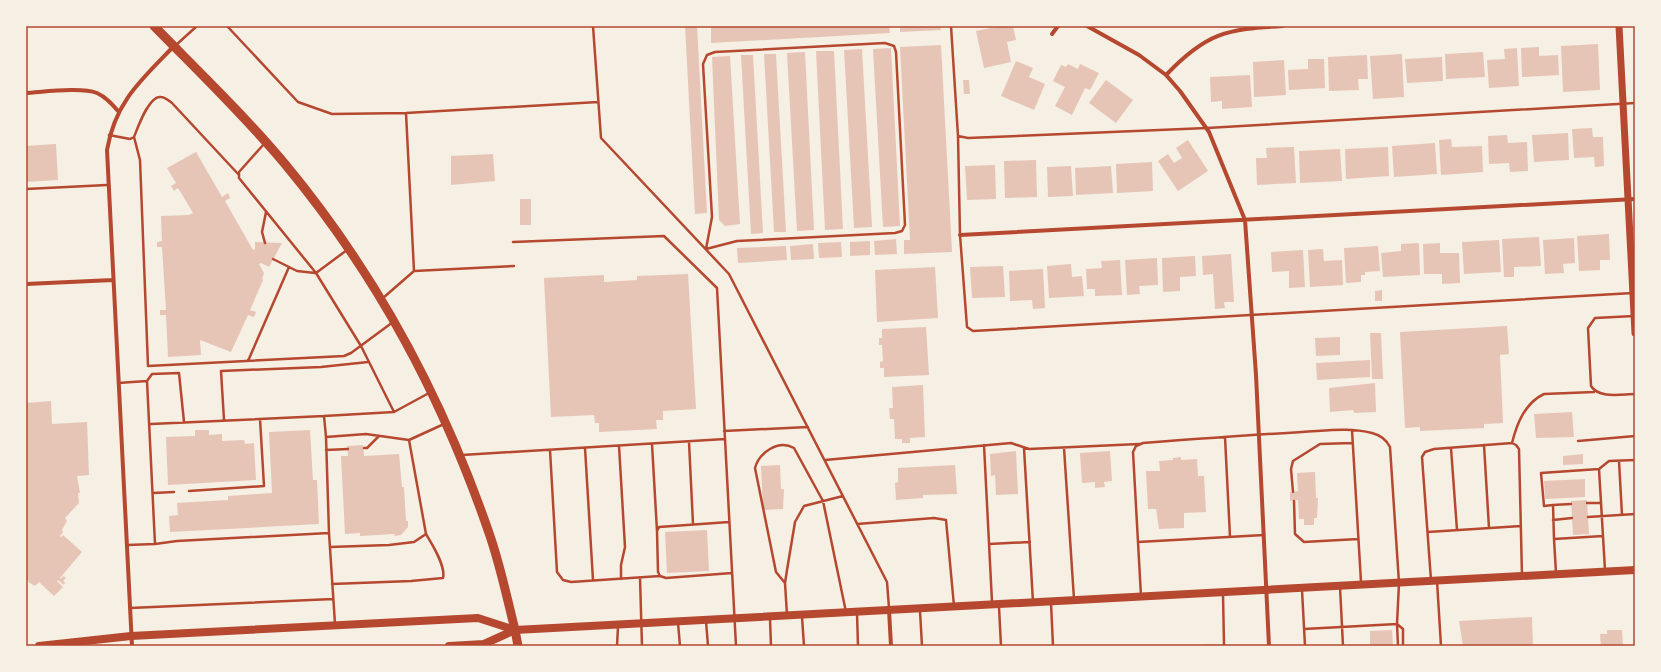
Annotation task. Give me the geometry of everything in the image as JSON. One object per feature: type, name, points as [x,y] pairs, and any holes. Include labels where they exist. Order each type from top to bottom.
[{"type":"highway","points":[[154,26],[231,104],[266,142],[316,202],[349,249],[394,321],[432,392],[460,455],[489,534],[518,646]]},
{"type":"main road","points":[[449,646],[484,644],[515,630],[1635,570]]},
{"type":"main road","points":[[39,646],[131,636],[478,618],[515,630]]},
{"type":"street","points":[[1052,34],[1058,26]]},
{"type":"street","points":[[1087,26],[1139,55],[1166,75],[1195,110],[1207,128],[1246,220],[1259,434],[1269,646]]},
{"type":"street","points":[[1166,75],[1182,58],[1201,43],[1223,33],[1248,28],[1283,26]]},
{"type":"street","points":[[1619,26],[1623,103],[1632,199],[1635,333]]},
{"type":"street","points":[[132,646],[107,185],[107,150],[109,135],[118,111],[130,93],[174,46]]},
{"type":"street","points":[[26,93],[87,91],[98,94],[108,100],[118,111]]},
{"type":"street","points":[[960,235],[1632,199]]},
{"type":"street","points":[[26,284],[113,280]]},
{"type":"street","points":[[889,610],[891,646]]},
{"type":"lane","points":[[174,46],[196,26]]},
{"type":"lane","points":[[228,26],[298,102],[332,114],[406,113],[598,102]]},
{"type":"lane","points":[[593,26],[601,138],[729,274],[887,582],[889,610]]},
{"type":"lane","points":[[951,26],[958,136],[960,235],[967,327],[973,330],[1634,293]]},
{"type":"lane","points":[[885,43],[894,46],[896,52],[905,224],[902,231],[895,233],[737,241],[706,249],[712,217],[703,64],[707,55],[715,52],[885,43]]},
{"type":"lane","points":[[394,321],[361,346],[352,353],[344,356],[148,366],[140,160],[134,137],[150,103],[158,97],[162,97],[172,103],[239,174],[239,178],[250,193],[316,273],[361,346],[394,412]]},
{"type":"lane","points":[[958,136],[968,138],[1207,128],[1635,103]]},
{"type":"lane","points":[[406,113],[414,271]]},
{"type":"lane","points":[[109,135],[122,139],[130,139],[134,137]]},
{"type":"lane","points":[[239,174],[239,172],[266,142]]},
{"type":"lane","points":[[26,189],[107,185]]},
{"type":"lane","points":[[265,243],[262,232],[266,212]]},
{"type":"lane","points":[[513,242],[664,236],[717,288],[736,646]]},
{"type":"lane","points":[[273,259],[297,271],[316,273],[349,249]]},
{"type":"lane","points":[[381,299],[414,271],[514,266]]},
{"type":"lane","points":[[248,361],[289,267]]},
{"type":"lane","points":[[1595,392],[1591,386],[1588,328],[1591,321],[1595,318],[1634,316]]},
{"type":"lane","points":[[224,420],[221,371],[308,367],[368,362]]},
{"type":"lane","points":[[118,383],[147,380],[152,374],[179,373],[184,422]]},
{"type":"lane","points":[[147,380],[151,424],[155,544]]},
{"type":"lane","points":[[151,424],[394,412],[432,392]]},
{"type":"lane","points":[[1512,443],[1516,426],[1528,407],[1544,394],[1595,392],[1601,394],[1635,394]]},
{"type":"lane","points":[[324,416],[335,626]]},
{"type":"lane","points":[[189,491],[264,486],[260,419]]},
{"type":"lane","points":[[326,436],[366,434],[409,440],[447,423]]},
{"type":"lane","points":[[724,431],[808,427]]},
{"type":"lane","points":[[825,460],[1011,443],[1029,449],[1143,443],[1259,434],[1352,430],[1379,435],[1387,440],[1390,446],[1399,583],[1396,624],[1398,646]]},
{"type":"lane","points":[[1352,430],[1361,585]]},
{"type":"lane","points":[[364,448],[367,448],[379,435]]},
{"type":"lane","points":[[1578,441],[1635,436]]},
{"type":"lane","points":[[1225,437],[1230,537]]},
{"type":"lane","points":[[332,584],[411,582],[443,578],[444,574],[439,558],[426,534],[409,440]]},
{"type":"lane","points":[[460,455],[725,440]]},
{"type":"lane","points":[[689,442],[693,524]]},
{"type":"lane","points":[[1141,596],[1133,452],[1136,446],[1143,443]]},
{"type":"lane","points":[[1293,492],[1291,469],[1293,461],[1320,444],[1352,443]]},
{"type":"lane","points":[[652,444],[660,576]]},
{"type":"lane","points":[[1441,646],[1428,532],[1422,457],[1425,452],[1484,445],[1516,444],[1519,449],[1522,576]]},
{"type":"lane","points":[[785,583],[776,572],[755,468],[756,462],[762,454],[777,446],[784,445],[794,448],[823,501],[846,612]]},
{"type":"lane","points":[[984,445],[989,544],[1001,646]]},
{"type":"lane","points":[[1484,445],[1489,528]]},
{"type":"lane","points":[[619,446],[625,547],[620,565],[621,579]]},
{"type":"lane","points":[[585,448],[593,580]]},
{"type":"lane","points":[[1024,448],[1033,602]]},
{"type":"lane","points":[[1064,448],[1074,600]]},
{"type":"lane","points":[[1451,448],[1457,530]]},
{"type":"lane","points":[[326,450],[348,449]]},
{"type":"lane","points":[[550,450],[557,572],[562,580],[571,582],[660,576],[666,578],[732,573]]},
{"type":"lane","points":[[1571,504],[1544,506],[1541,473],[1599,469],[1609,461],[1635,460]]},
{"type":"lane","points":[[1619,461],[1622,515]]},
{"type":"lane","points":[[1599,469],[1605,572]]},
{"type":"lane","points":[[153,493],[174,492]]},
{"type":"lane","points":[[787,615],[785,583],[795,522],[804,506],[843,496]]},
{"type":"lane","points":[[1294,501],[1295,534],[1304,542],[1358,538]]},
{"type":"lane","points":[[1587,503],[1601,503]]},
{"type":"lane","points":[[1553,505],[1556,574]]},
{"type":"lane","points":[[1588,517],[1635,514]]},
{"type":"lane","points":[[857,524],[934,518],[946,520],[954,606]]},
{"type":"lane","points":[[1553,520],[1572,518]]},
{"type":"lane","points":[[657,532],[659,527],[665,525],[729,522]]},
{"type":"lane","points":[[1428,532],[1521,526]]},
{"type":"lane","points":[[126,546],[177,541],[329,533]]},
{"type":"lane","points":[[330,547],[408,543],[414,542],[426,534]]},
{"type":"lane","points":[[1138,542],[1264,535]]},
{"type":"lane","points":[[1554,539],[1603,536]]},
{"type":"lane","points":[[989,544],[1030,542]]},
{"type":"lane","points":[[640,578],[642,646]]},
{"type":"lane","points":[[1340,586],[1343,646]]},
{"type":"lane","points":[[1302,588],[1305,646]]},
{"type":"lane","points":[[1202,646],[1225,646],[1222,592]]},
{"type":"lane","points":[[130,608],[333,599]]},
{"type":"lane","points":[[1051,601],[1053,646]]},
{"type":"lane","points":[[920,608],[922,646]]},
{"type":"lane","points":[[857,612],[858,646]]},
{"type":"lane","points":[[802,614],[804,646]]},
{"type":"lane","points":[[770,616],[771,646]]},
{"type":"lane","points":[[706,620],[708,646]]},
{"type":"lane","points":[[678,621],[680,646]]},
{"type":"lane","points":[[617,646],[618,624]]},
{"type":"lane","points":[[1304,629],[1396,624],[1403,629],[1403,646]]},
{"type":"building","points":[[685,26],[697,26],[707,213],[695,214]]},
{"type":"building","points":[[711,26],[889,26],[890,33],[711,43]]},
{"type":"building","points":[[900,26],[940,26],[941,30],[900,32]]},
{"type":"building","points":[[1001,26],[1013,26],[1016,40],[1007,42],[1011,62],[984,68],[976,31]]},
{"type":"building","points":[[1598,44],[1600,90],[1563,92],[1561,46]]},
{"type":"building","points":[[941,45],[952,252],[904,254],[904,240],[910,240],[900,47]]},
{"type":"building","points":[[1539,47],[1539,56],[1558,55],[1559,75],[1522,77],[1521,48]]},
{"type":"building","points":[[891,48],[900,226],[883,227],[873,49]]},
{"type":"building","points":[[1517,48],[1519,86],[1489,88],[1487,60],[1505,59],[1504,49]]},
{"type":"building","points":[[862,49],[872,227],[854,228],[844,50]]},
{"type":"building","points":[[816,51],[834,51],[843,229],[825,230]]},
{"type":"building","points":[[805,52],[814,230],[797,231],[787,53]]},
{"type":"building","points":[[1483,52],[1485,77],[1446,79],[1445,54]]},
{"type":"building","points":[[764,54],[776,54],[786,232],[774,232]]},
{"type":"building","points":[[1402,54],[1404,97],[1373,99],[1370,56]]},
{"type":"building","points":[[741,55],[753,55],[763,233],[751,234]]},
{"type":"building","points":[[1367,55],[1368,79],[1358,79],[1359,90],[1329,91],[1328,57]]},
{"type":"building","points":[[730,56],[740,224],[725,226],[719,220],[712,57]]},
{"type":"building","points":[[1442,57],[1443,81],[1407,83],[1405,59]]},
{"type":"building","points":[[1308,59],[1324,59],[1325,88],[1289,90],[1288,70],[1308,69]]},
{"type":"building","points":[[1284,60],[1286,95],[1254,97],[1253,62]]},
{"type":"building","points":[[1016,61],[1033,68],[1029,77],[1045,84],[1034,110],[1001,96]]},
{"type":"building","points":[[1068,64],[1078,69],[1080,64],[1099,73],[1090,90],[1085,88],[1072,115],[1055,106],[1065,87],[1053,81],[1061,65],[1066,67]]},
{"type":"building","points":[[1250,75],[1252,107],[1222,109],[1222,101],[1211,102],[1210,77]]},
{"type":"building","points":[[963,80],[969,80],[970,94],[964,94]]},
{"type":"building","points":[[1106,80],[1133,100],[1116,123],[1089,103]]},
{"type":"building","points":[[1592,128],[1593,137],[1603,137],[1604,166],[1595,167],[1594,157],[1574,158],[1572,129]]},
{"type":"building","points":[[1568,133],[1569,160],[1534,162],[1532,135]]},
{"type":"building","points":[[1507,135],[1508,143],[1527,142],[1528,171],[1510,172],[1509,163],[1489,164],[1488,136]]},
{"type":"building","points":[[1451,139],[1452,147],[1482,146],[1483,172],[1441,175],[1439,140]]},
{"type":"building","points":[[1188,140],[1208,171],[1178,191],[1158,161],[1168,154],[1174,163],[1182,158],[1176,148]]},
{"type":"building","points":[[1435,143],[1437,174],[1394,177],[1392,146]]},
{"type":"building","points":[[56,144],[58,180],[26,182],[26,146]]},
{"type":"building","points":[[1294,147],[1296,183],[1257,185],[1256,158],[1267,158],[1266,148]]},
{"type":"building","points":[[1388,147],[1389,176],[1346,179],[1345,149]]},
{"type":"building","points":[[1340,149],[1342,181],[1300,183],[1299,151]]},
{"type":"building","points":[[196,152],[222,197],[228,193],[230,198],[225,201],[253,250],[255,249],[255,242],[282,243],[269,267],[261,263],[259,264],[264,273],[263,280],[250,310],[256,312],[254,317],[248,315],[231,352],[200,340],[201,355],[168,357],[166,315],[160,315],[160,310],[166,310],[162,247],[157,247],[157,242],[162,241],[161,216],[189,215],[193,213],[178,188],[174,191],[171,186],[176,183],[167,168]]},
{"type":"building","points":[[493,154],[495,181],[451,185],[451,156]]},
{"type":"building","points":[[1036,160],[1037,197],[1005,198],[1004,161]]},
{"type":"building","points":[[1152,162],[1153,191],[1117,193],[1116,164]]},
{"type":"building","points":[[995,165],[996,199],[967,200],[965,166]]},
{"type":"building","points":[[1071,166],[1073,196],[1048,197],[1047,167]]},
{"type":"building","points":[[1111,166],[1113,193],[1076,195],[1075,168]]},
{"type":"building","points":[[520,199],[531,199],[531,225],[520,225]]},
{"type":"building","points":[[1609,234],[1610,260],[1600,260],[1600,270],[1579,271],[1577,236]]},
{"type":"building","points":[[1539,237],[1541,266],[1514,267],[1514,277],[1504,277],[1502,239]]},
{"type":"building","points":[[1574,238],[1575,263],[1563,264],[1564,273],[1545,274],[1543,240]]},
{"type":"building","points":[[896,239],[897,254],[875,255],[874,241]]},
{"type":"building","points":[[1499,240],[1501,272],[1464,274],[1462,242]]},
{"type":"building","points":[[870,241],[870,255],[850,256],[850,242]]},
{"type":"building","points":[[841,242],[842,257],[819,258],[818,243]]},
{"type":"building","points":[[1419,243],[1420,275],[1383,277],[1381,253],[1401,251],[1401,244]]},
{"type":"building","points":[[1440,243],[1440,253],[1459,253],[1460,283],[1442,284],[1442,274],[1424,274],[1423,244]]},
{"type":"building","points":[[813,244],[814,259],[791,260],[790,246]]},
{"type":"building","points":[[786,246],[787,260],[738,263],[737,248]]},
{"type":"building","points":[[1378,246],[1380,271],[1365,272],[1365,275],[1361,275],[1361,282],[1346,283],[1344,248]]},
{"type":"building","points":[[1323,249],[1324,261],[1342,260],[1343,285],[1310,287],[1308,250]]},
{"type":"building","points":[[1303,250],[1305,287],[1289,288],[1289,271],[1272,272],[1271,252]]},
{"type":"building","points":[[1231,254],[1234,302],[1224,302],[1225,308],[1215,309],[1213,274],[1203,275],[1202,256]]},
{"type":"building","points":[[1195,256],[1196,276],[1180,277],[1180,291],[1163,292],[1162,258]]},
{"type":"building","points":[[1157,258],[1158,285],[1139,286],[1140,294],[1127,295],[1125,260]]},
{"type":"building","points":[[1120,260],[1122,295],[1095,296],[1095,289],[1087,289],[1086,269],[1102,268],[1101,261]]},
{"type":"building","points":[[1071,264],[1072,277],[1082,276],[1084,296],[1049,298],[1047,266]]},
{"type":"building","points":[[1003,266],[1005,297],[972,298],[970,267]]},
{"type":"building","points":[[935,267],[938,318],[877,322],[875,270]]},
{"type":"building","points":[[1043,269],[1045,308],[1033,309],[1032,300],[1010,301],[1009,271]]},
{"type":"building","points":[[688,274],[696,409],[663,411],[663,420],[656,420],[657,429],[599,432],[599,423],[595,423],[594,415],[551,417],[544,278],[604,275],[604,282],[637,280],[637,276]]},
{"type":"building","points":[[1382,290],[1382,301],[1375,301],[1375,291]]},
{"type":"building","points":[[1507,326],[1509,354],[1500,355],[1503,423],[1484,424],[1484,428],[1420,431],[1420,427],[1405,428],[1400,332]]},
{"type":"building","points":[[926,327],[929,375],[884,377],[884,368],[880,368],[880,362],[883,361],[882,345],[879,345],[879,338],[882,338],[882,329]]},
{"type":"building","points":[[1370,333],[1381,333],[1383,379],[1372,379]]},
{"type":"building","points":[[1340,337],[1340,355],[1316,356],[1315,338]]},
{"type":"building","points":[[1370,360],[1370,377],[1317,380],[1316,363]]},
{"type":"building","points":[[1375,383],[1376,412],[1354,413],[1353,410],[1330,412],[1329,388]]},
{"type":"building","points":[[923,385],[925,437],[910,438],[910,443],[902,443],[902,439],[895,439],[894,419],[890,419],[889,408],[893,408],[892,387]]},
{"type":"building","points":[[51,401],[52,424],[87,422],[89,475],[77,476],[80,493],[78,493],[79,503],[65,518],[67,521],[60,536],[61,537],[63,535],[82,552],[60,578],[61,579],[63,576],[66,578],[63,581],[65,583],[64,585],[58,580],[57,581],[63,587],[54,596],[39,582],[35,586],[26,579],[26,403]]},
{"type":"building","points":[[1572,412],[1574,437],[1536,438],[1534,414]]},
{"type":"building","points":[[195,430],[209,430],[209,435],[222,434],[222,441],[244,440],[245,444],[254,443],[256,480],[168,485],[166,437],[195,436]]},
{"type":"building","points":[[310,430],[313,480],[317,480],[319,524],[170,532],[169,516],[178,515],[177,503],[228,500],[228,496],[272,493],[269,432]]},
{"type":"building","points":[[363,445],[364,456],[399,454],[402,487],[404,487],[406,521],[408,521],[408,527],[401,535],[360,536],[360,533],[345,534],[341,456],[348,456],[347,446]]},
{"type":"building","points":[[1016,451],[1018,494],[996,495],[995,475],[991,476],[990,454]]},
{"type":"building","points":[[1110,451],[1112,481],[1104,482],[1105,487],[1095,488],[1095,482],[1082,483],[1080,453]]},
{"type":"building","points":[[1583,454],[1583,464],[1563,465],[1563,456]]},
{"type":"building","points":[[1181,457],[1181,460],[1197,459],[1198,476],[1204,476],[1206,512],[1184,513],[1184,528],[1159,529],[1156,509],[1148,509],[1146,471],[1160,471],[1159,461],[1173,460],[1173,458]]},
{"type":"building","points":[[780,465],[781,489],[784,489],[783,509],[763,510],[761,466]]},
{"type":"building","points":[[955,465],[957,494],[923,495],[923,498],[896,500],[895,483],[898,482],[898,468]]},
{"type":"building","points":[[1315,472],[1316,498],[1318,498],[1317,518],[1314,518],[1314,525],[1304,525],[1304,519],[1299,519],[1298,500],[1290,501],[1290,492],[1298,491],[1297,473]]},
{"type":"building","points":[[1585,479],[1585,497],[1545,499],[1544,481]]},
{"type":"building","points":[[1587,500],[1589,534],[1573,535],[1571,501]]},
{"type":"building","points":[[707,530],[709,571],[667,573],[665,532]]},
{"type":"building","points":[[1532,617],[1533,646],[1463,646],[1459,621]]},
{"type":"building","points":[[1392,630],[1393,646],[1370,646],[1370,631]]},
{"type":"building","points":[[1607,630],[1622,630],[1623,646],[1601,646],[1600,634],[1607,634]]}]
